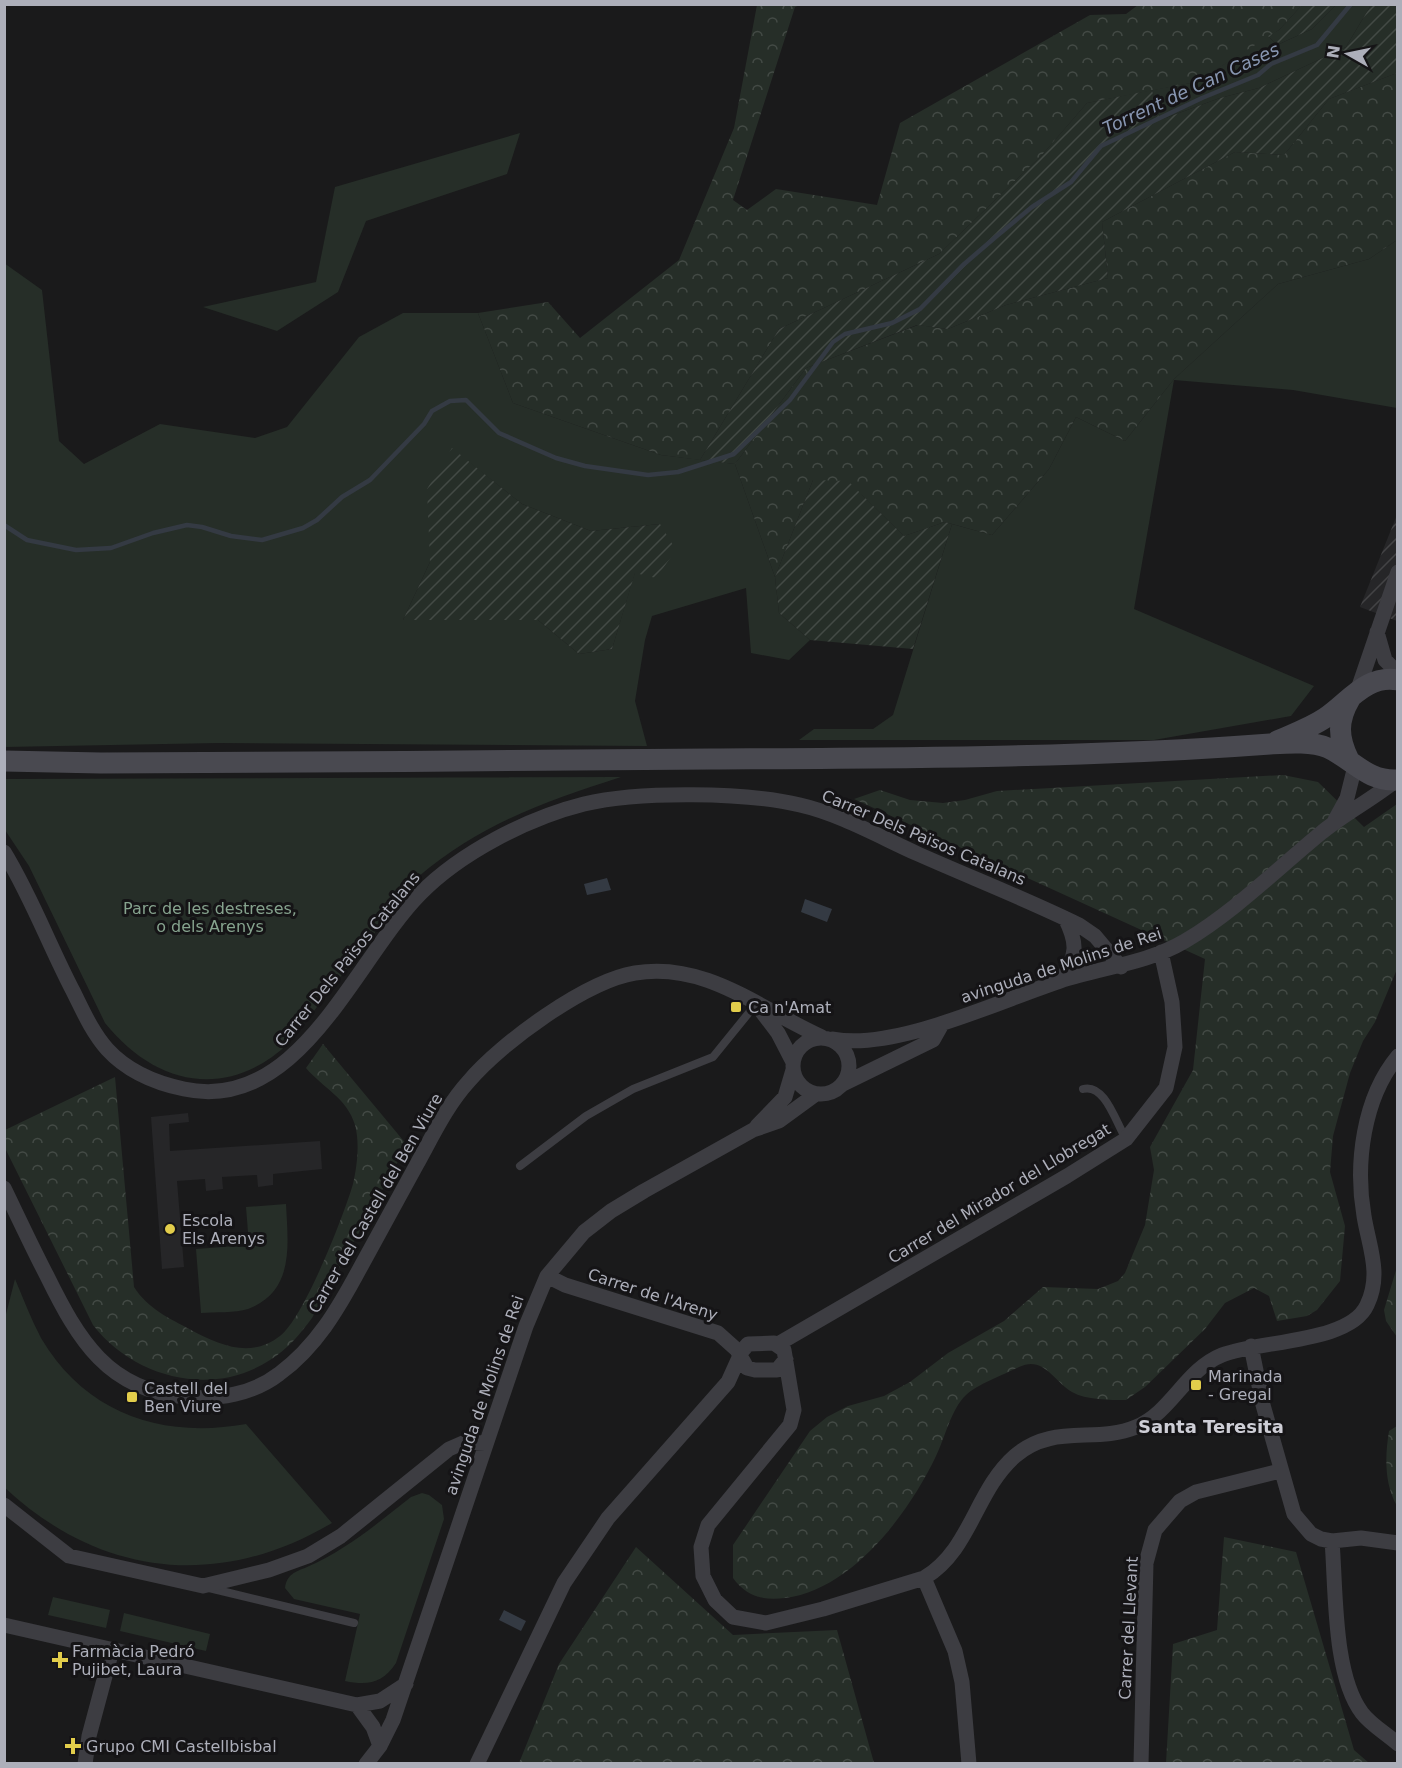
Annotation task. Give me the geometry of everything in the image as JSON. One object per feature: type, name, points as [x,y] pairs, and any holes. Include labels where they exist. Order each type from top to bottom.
[{"type":"street","points":[[1352,763],[1341,744],[1339,727],[1342,711],[1354,694],[1376,630],[1393,595],[1398,572]]},
{"type":"street","points":[[1376,630],[1385,660],[1398,673]]},
{"type":"street","points":[[1271,744],[1309,728],[1354,694],[1377,680],[1398,680]]},
{"type":"street","points":[[4,761],[113,763],[819,759],[1191,751],[1271,744],[1317,745],[1377,779],[1396,780]]},
{"type":"street","name":"avinguda de Molins de Rei","points":[[1332,824],[1347,798],[1352,763]]},
{"type":"street","name":"avinguda de Molins de Rei","points":[[827,1038],[845,1042],[942,1024],[1062,980],[1121,967],[1161,952],[1185,941],[1222,915],[1332,824],[1396,780]]},
{"type":"street","name":"Carrer Dels Països Catalans","points":[[4,852],[99,1039],[109,1051],[136,1072],[170,1086],[193,1091],[213,1092],[242,1086],[274,1071],[307,1041],[418,896],[445,872],[541,817],[585,804],[640,796],[752,797],[803,806],[1065,918],[1095,936],[1121,967]]},
{"type":"street","points":[[1062,980],[1074,956],[1075,947],[1075,938],[1065,918]]},
{"type":"street","name":"Carrer del Mirador del Llobregat","points":[[778,1344],[1067,1176],[1126,1139],[1166,1088],[1175,1047],[1172,1002],[1161,952]]},
{"type":"street","name":"Carrer del Castell del Ben Viure","points":[[4,1188],[71,1325],[109,1367],[137,1384],[166,1395],[202,1398],[241,1392],[278,1376],[317,1338],[346,1293],[452,1103],[484,1065],[546,1016],[599,983],[619,976],[654,971],[698,975],[827,1038]]},
{"type":"street","name":"Carrer del Castell del Ben Viure","points":[[756,1004],[778,1033],[793,1066]]},
{"type":"street","name":"avinguda de Molins de Rei","points":[[843,1084],[933,1040],[942,1024]]},
{"type":"street","points":[[827,1038],[840,1044],[849,1059],[850,1068],[843,1084],[836,1090],[816,1094],[801,1086],[793,1066],[802,1044],[827,1038]]},
{"type":"street","points":[[477,1764],[564,1583],[608,1518],[728,1382],[748,1344],[778,1344],[784,1350],[794,1410],[790,1425],[708,1525],[701,1547],[703,1576],[715,1600],[733,1617],[766,1623],[823,1609],[924,1578],[938,1570],[953,1555],[999,1472],[1015,1456],[1044,1439],[1060,1435],[1117,1432],[1143,1424],[1155,1416],[1187,1380],[1212,1359],[1251,1346],[1346,1327],[1367,1306],[1375,1267],[1362,1201],[1364,1139],[1371,1107],[1388,1069],[1398,1056]]},
{"type":"street","name":"avinguda de Molins de Rei","points":[[753,1131],[785,1097],[793,1066]]},
{"type":"street","name":"avinguda de Molins de Rei","points":[[366,1764],[380,1746],[393,1720],[485,1443],[535,1300],[547,1276],[566,1251],[611,1211],[753,1131],[779,1121],[816,1094]]},
{"type":"street","name":"Carrer del Castell del Ben Viure","points":[[4,1200],[19,1220]]},
{"type":"street","name":"Carrer de l'Areny","points":[[547,1276],[565,1285],[718,1333],[741,1357]]},
{"type":"street","points":[[1251,1346],[1280,1471],[1294,1514],[1311,1534],[1332,1541],[1361,1538],[1383,1539],[1398,1543]]},
{"type":"street","points":[[741,1357],[747,1368],[769,1371],[782,1367],[786,1359]]},
{"type":"street","points":[[769,1371],[790,1396]]},
{"type":"street","points":[[4,1505],[69,1556],[203,1586],[269,1570],[308,1556],[341,1536],[449,1449],[465,1442],[485,1443]]},
{"type":"street","name":"Carrer del Llevant","points":[[1141,1764],[1146,1563],[1155,1530],[1180,1501],[1196,1492],[1280,1471]]},
{"type":"street","points":[[1332,1541],[1341,1661],[1349,1690],[1363,1715],[1398,1744]]},
{"type":"street","points":[[924,1578],[955,1651],[962,1682],[969,1764]]},
{"type":"street","points":[[4,1625],[357,1705],[380,1701],[406,1683]]},
{"type":"street","points":[[85,1764],[89,1736],[112,1650]]},
{"type":"street","points":[[357,1705],[373,1727],[380,1746]]},
{"type":"lane","points":[[520,1166],[586,1116],[633,1089],[713,1057],[756,1004]]},
{"type":"lane","points":[[1083,1089],[1090,1087],[1099,1091],[1126,1139]]},
{"type":"lane","points":[[203,1586],[354,1623]]},
{"type":"shaded area","points":[[1397,515],[1397,621],[1360,607]]},
{"type":"shaded area","points":[[607,878],[611,890],[587,895],[584,884]]},
{"type":"shaded area","points":[[805,899],[832,909],[827,922],[801,912]]},
{"type":"shaded area","name":"Escola Els Arenys","points":[[188,1113],[189,1122],[169,1124],[170,1151],[320,1141],[322,1169],[273,1174],[273,1185],[258,1187],[257,1175],[222,1177],[223,1189],[206,1191],[205,1179],[177,1181],[184,1267],[162,1269],[151,1117]]},
{"type":"shaded area","points":[[504,1610],[526,1621],[521,1631],[499,1620]]},
{"type":"green space","points":[[757,5],[800,5],[795,7],[733,200],[747,210],[776,189],[877,205],[900,123],[1090,15],[1126,14],[1138,5],[1302,5],[1279,30],[1196,82],[1087,103],[1042,155],[939,254],[779,329],[700,460],[661,455],[513,403],[478,313],[548,302],[580,338],[679,260],[734,128]]},
{"type":"green space","points":[[1302,5],[1336,5],[1312,29],[1277,45],[1268,36],[1279,30]]},
{"type":"green space","points":[[1336,5],[1371,5],[1346,47],[1259,88],[1220,98],[1160,120],[1152,90],[1196,82],[1268,36],[1277,45],[1312,29]]},
{"type":"green space","points":[[1371,5],[1397,5],[1397,73],[1329,99],[1284,155],[1235,152],[1102,222],[1108,278],[1006,305],[948,329],[917,325],[806,368],[735,464],[700,460],[779,329],[939,254],[1042,155],[1087,103],[1152,90],[1160,120],[1220,98],[1259,88],[1346,47]]},
{"type":"green space","points":[[1397,73],[1397,240],[1369,259],[1278,284],[1174,379],[1125,441],[1076,417],[1049,469],[992,535],[945,522],[904,536],[862,495],[813,480],[775,577],[735,464],[806,368],[918,325],[948,329],[1006,305],[1108,278],[1102,222],[1235,152],[1284,155],[1329,99]]},
{"type":"green space","points":[[520,133],[507,174],[366,221],[338,292],[277,331],[203,307],[316,282],[335,187]]},
{"type":"green space","points":[[1397,240],[1397,408],[1293,390],[1174,380],[1134,609],[1314,686],[1291,716],[1154,740],[799,740],[814,729],[873,729],[893,715],[952,524],[992,535],[1049,469],[1076,417],[1125,441],[1174,379],[1278,284],[1369,259]]},
{"type":"green space","points":[[4,263],[42,290],[59,441],[84,464],[160,424],[255,438],[287,427],[359,337],[403,313],[478,313],[513,403],[661,455],[735,464],[775,577],[779,613],[810,640],[789,660],[751,653],[746,588],[652,616],[645,640],[635,701],[647,746],[218,743],[5,747]],"holes":[[[452,449],[522,504],[591,531],[660,524],[635,572],[612,649],[579,654],[538,620],[403,620],[430,562]]]},
{"type":"green space","points":[[452,448],[522,504],[591,531],[660,524],[676,550],[656,578],[635,573],[612,649],[579,654],[538,620],[403,620],[430,562],[427,489]]},
{"type":"green space","points":[[813,480],[848,481],[904,536],[945,522],[952,524],[913,649],[810,640],[779,613],[775,577]]},
{"type":"green space","points":[[1283,775],[1318,782],[1364,827],[1397,804],[1397,969],[1350,1073],[1333,1136],[1330,1172],[1345,1226],[1340,1281],[1317,1310],[1307,1316],[1277,1321],[1269,1296],[1254,1288],[1225,1303],[1205,1329],[1145,1387],[1126,1400],[1098,1399],[1078,1395],[1048,1371],[1035,1364],[1019,1367],[983,1384],[961,1401],[925,1478],[894,1524],[855,1565],[810,1592],[777,1599],[762,1598],[749,1593],[733,1578],[733,1545],[810,1431],[827,1417],[848,1406],[884,1396],[910,1382],[948,1353],[1004,1321],[1043,1287],[1098,1289],[1118,1281],[1125,1273],[1145,1225],[1154,1170],[1150,1147],[1193,1070],[1205,959],[854,799],[880,790],[910,800],[943,803],[965,800],[997,791]]},
{"type":"green space","name":"Parc de les destreses, o dels Arenys","points":[[621,777],[514,816],[441,859],[418,877],[289,1043],[265,1061],[241,1073],[217,1079],[193,1078],[169,1072],[147,1061],[125,1044],[105,1023],[29,866],[5,830],[5,779]]},
{"type":"green space","points":[[323,1044],[407,1145],[312,1318],[293,1341],[276,1356],[247,1372],[224,1378],[199,1380],[175,1377],[130,1358],[110,1343],[93,1325],[5,1148],[5,1130],[115,1077],[134,1287],[160,1312],[202,1336],[224,1345],[258,1347],[280,1336],[290,1326],[300,1309],[332,1241],[353,1184],[357,1155],[355,1125],[340,1100],[306,1068]]},
{"type":"green space","points":[[286,1204],[288,1235],[285,1265],[274,1291],[263,1301],[248,1309],[201,1313],[196,1249],[249,1245],[246,1207]]},
{"type":"green space","points":[[1397,1267],[1397,1337],[1386,1321],[1384,1310]]},
{"type":"green space","points":[[15,1279],[41,1338],[59,1364],[80,1386],[103,1403],[129,1415],[156,1423],[185,1428],[215,1428],[246,1424],[332,1523],[289,1544],[247,1558],[204,1565],[162,1564],[120,1556],[80,1540],[41,1517],[4,1487],[4,1322]]},
{"type":"green space","points":[[1397,1426],[1397,1506],[1390,1488],[1386,1460],[1389,1431]]},
{"type":"green space","points":[[422,1493],[429,1495],[442,1505],[444,1519],[396,1663],[380,1679],[368,1683],[345,1681],[360,1614],[294,1599],[285,1588],[286,1583],[292,1574],[335,1553],[411,1497]]},
{"type":"green space","points":[[1224,1537],[1296,1552],[1354,1750],[1369,1763],[1166,1763],[1173,1644],[1217,1630]]},
{"type":"green space","points":[[636,1547],[733,1635],[837,1630],[874,1763],[519,1763],[559,1664]]},
{"type":"green space","points":[[53,1597],[110,1610],[106,1628],[48,1615]]},
{"type":"green space","points":[[124,1613],[210,1634],[206,1651],[120,1631]]},
{"type":"waterway","name":"Torrent de Can Cases","points":[[4,525],[27,540],[76,550],[111,548],[153,533],[187,525],[231,536],[262,540],[303,528],[317,520],[342,497],[370,480],[424,424],[432,411],[450,401],[466,400],[499,433],[556,458],[585,466],[648,475],[678,472],[734,454],[790,400],[833,342],[845,334],[892,323],[920,309],[963,265],[998,235],[1032,207],[1071,182],[1101,146],[1202,98],[1258,75],[1271,64],[1317,45],[1351,4]]},
{"type":"place","name":"Ca n'Amat","points":[[736,1007]]},
{"type":"place","name":"Escola Els Arenys","points":[[170,1229]]},
{"type":"place","name":"Marinada - Gregal","points":[[1196,1385]]},
{"type":"place","name":"Castell del Ben Viure","points":[[132,1397]]},
{"type":"place","name":"Farmàcia Pedró Pujibet, Laura","points":[[60,1660]]},
{"type":"place","name":"Grupo CMI Castellbisbal","points":[[73,1746]]},
{"type":"district","name":"Santa Teresita","points":[[1211,1427]]}]
